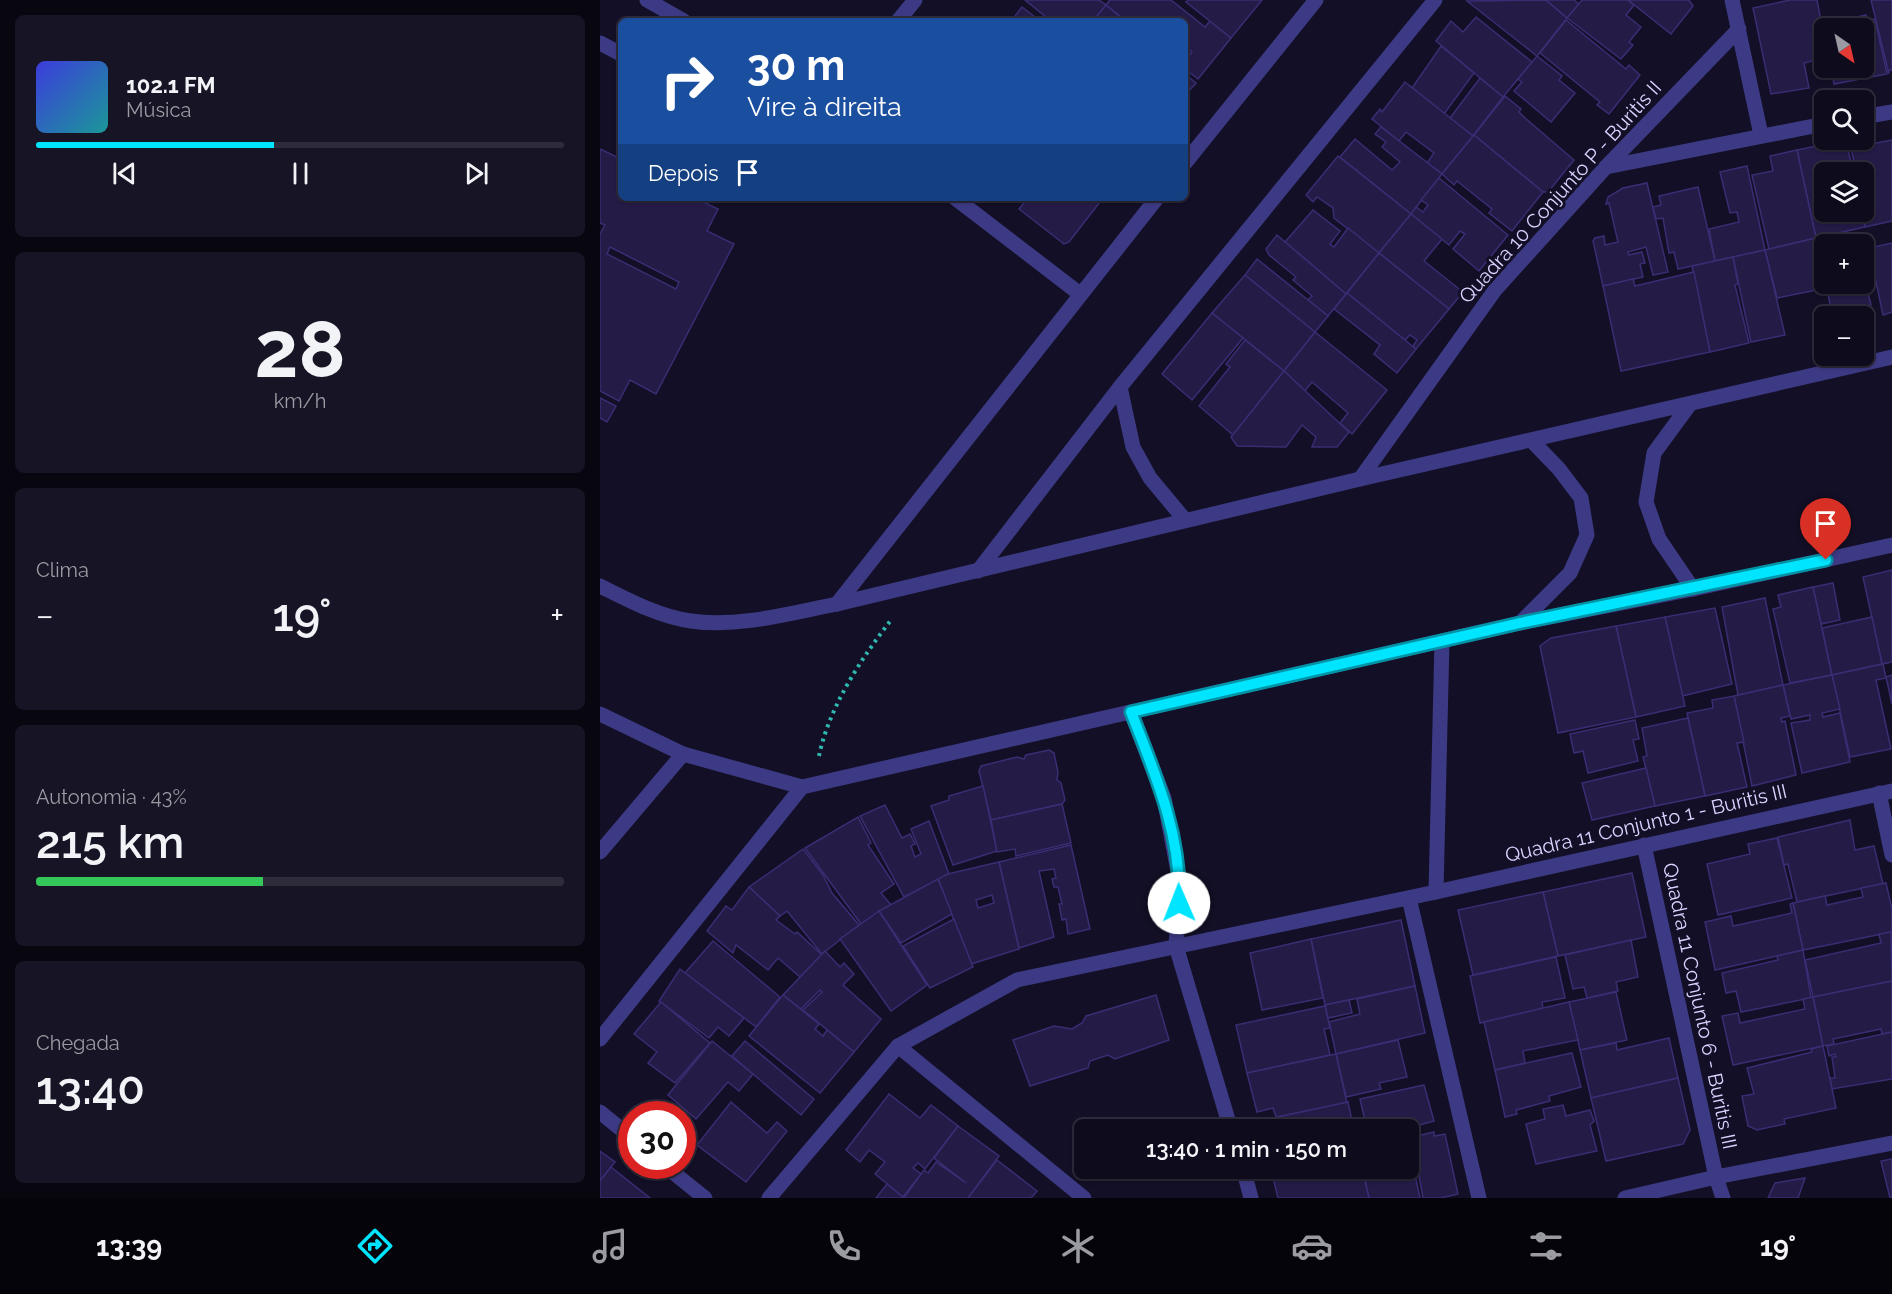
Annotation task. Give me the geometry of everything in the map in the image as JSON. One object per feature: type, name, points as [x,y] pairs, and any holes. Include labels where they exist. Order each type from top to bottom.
[{"type":"street","points":[[647,0],[679,18]]},
{"type":"street","points":[[900,18],[915,0]]},
{"type":"street","points":[[1188,159],[1316,0]]},
{"type":"street","points":[[978,571],[1120,387],[1435,0]]},
{"type":"street","points":[[1732,0],[1761,135]]},
{"type":"street","name":"Quadra 10 Conjunto P - Buritis II","points":[[1360,479],[1495,290],[1606,167],[1739,29]]},
{"type":"street","points":[[600,43],[618,52]]},
{"type":"street","points":[[1874,115],[1892,112]]},
{"type":"street","points":[[1606,167],[1814,126]]},
{"type":"street","points":[[959,201],[1080,294]]},
{"type":"street","points":[[837,604],[1155,201]]},
{"type":"street","points":[[600,586],[633,602],[690,621],[755,620],[916,586],[1185,520],[1892,357]]},
{"type":"street","points":[[1120,387],[1133,447],[1150,478],[1185,520]]},
{"type":"street","points":[[1690,404],[1654,453],[1646,502],[1659,539],[1693,589]]},
{"type":"street","points":[[1520,623],[1570,573],[1587,535],[1581,498],[1559,469],[1532,441]]},
{"type":"street","points":[[600,714],[683,754],[807,786],[1520,623],[1693,589],[1892,545]]},
{"type":"street","points":[[1436,892],[1442,641]]},
{"type":"street","points":[[1131,712],[1164,798],[1180,882],[1176,946],[1228,1119]]},
{"type":"street","points":[[600,852],[683,754]]},
{"type":"street","points":[[600,1039],[807,786]]},
{"type":"street","points":[[1886,792],[1892,855]]},
{"type":"street","name":"Quadra 11 Conjunto 1 - Buritis III","points":[[898,1046],[1017,980],[1409,898],[1886,792]]},
{"type":"street","name":"Quadra 11 Conjunto 6 - Buritis III","points":[[1644,845],[1716,1177],[1723,1198]]},
{"type":"street","points":[[1409,898],[1479,1198]]},
{"type":"street","points":[[769,1198],[898,1046],[1084,1198]]},
{"type":"street","points":[[600,1112],[618,1127]]},
{"type":"street","points":[[1625,1198],[1716,1177],[1892,1143]]},
{"type":"street","points":[[681,1179],[705,1198]]},
{"type":"street","points":[[1246,1179],[1251,1198]]},
{"type":"path","points":[[807,786],[840,702],[870,648],[916,586]]},
{"type":"building","points":[[1025,0],[1099,0],[1106,5],[1095,18],[1047,18]]},
{"type":"building","points":[[1110,0],[1171,0],[1205,27],[1210,21],[1231,38],[1198,79],[1188,71],[1188,57],[1192,52],[1188,50],[1188,18],[1122,18],[1106,5]]},
{"type":"building","points":[[1188,0],[1262,0],[1231,38],[1186,2]]},
{"type":"building","points":[[1546,0],[1567,18],[1537,56],[1467,1]]},
{"type":"building","points":[[1546,0],[1574,0],[1579,4],[1567,18]]},
{"type":"building","points":[[1582,0],[1628,0],[1634,5],[1626,15],[1641,27],[1629,42],[1633,45],[1621,59],[1567,18]]},
{"type":"building","points":[[1628,0],[1689,0],[1693,6],[1671,34]]},
{"type":"building","points":[[1790,0],[1817,0],[1820,18],[1814,18],[1814,60],[1804,63],[1809,88],[1771,94],[1753,8]]},
{"type":"building","points":[[1871,0],[1892,0],[1892,70],[1888,71]]},
{"type":"building","points":[[1106,5],[1121,18],[1095,18]]},
{"type":"building","points":[[1022,7],[1036,18],[1013,18]]},
{"type":"building","points":[[1476,17],[1532,62],[1503,97],[1436,41],[1451,21],[1463,32]]},
{"type":"building","points":[[1875,19],[1887,74],[1874,76]]},
{"type":"building","points":[[1566,20],[1626,69],[1629,65],[1640,75],[1609,114],[1597,105],[1600,102],[1540,53]]},
{"type":"building","points":[[1441,46],[1474,73],[1444,114],[1412,88]]},
{"type":"building","points":[[1537,56],[1562,76],[1559,80],[1575,93],[1551,122],[1514,91],[1522,82],[1518,79]]},
{"type":"building","points":[[1188,76],[1196,83],[1188,92]]},
{"type":"building","points":[[1480,78],[1503,97],[1473,136],[1450,118]]},
{"type":"building","points":[[1833,78],[1866,78],[1834,84]]},
{"type":"building","points":[[1405,82],[1473,136],[1442,174],[1427,163],[1434,153],[1406,132],[1399,141],[1372,119],[1380,109],[1382,112]]},
{"type":"building","points":[[1505,96],[1521,109],[1519,112],[1525,118],[1574,160],[1548,192],[1543,192],[1474,135]]},
{"type":"building","points":[[1381,127],[1442,174],[1411,214],[1340,157],[1355,139],[1392,170],[1400,162],[1382,147],[1386,142],[1375,134]]},
{"type":"building","points":[[1474,135],[1543,192],[1512,231],[1489,213],[1492,209],[1457,181],[1454,185],[1442,174]]},
{"type":"building","points":[[1892,140],[1892,221],[1865,227],[1865,222],[1874,222],[1874,162],[1854,162],[1851,150],[1874,150],[1874,144]]},
{"type":"building","points":[[1814,147],[1814,150],[1848,150],[1851,162],[1814,162],[1814,222],[1864,222],[1865,227],[1834,234],[1815,234],[1797,150]]},
{"type":"building","points":[[600,149],[618,158],[618,201],[701,201],[718,209],[707,231],[734,244],[656,394],[630,380],[619,401],[600,391],[600,234],[605,225],[600,223]],"holes":[[[610,247],[679,282],[676,289],[607,254]]]},
{"type":"building","points":[[1797,150],[1815,234],[1814,238],[1769,249],[1752,175],[1773,171],[1770,156]]},
{"type":"building","points":[[1338,156],[1411,214],[1379,253],[1334,218],[1333,208],[1317,197],[1313,202],[1306,195]]},
{"type":"building","points":[[1747,166],[1765,250],[1715,261],[1709,229],[1739,222],[1737,212],[1730,213],[1720,172]]},
{"type":"building","points":[[1439,178],[1508,235],[1479,271],[1453,249],[1465,234],[1460,231],[1449,245],[1411,214],[1416,207],[1423,212],[1428,205],[1421,200]]},
{"type":"building","points":[[1647,183],[1668,272],[1653,275],[1646,247],[1628,252],[1629,255],[1642,252],[1645,263],[1640,264],[1643,277],[1603,286],[1593,241],[1595,238],[1604,236],[1605,245],[1618,242],[1609,203],[1606,204],[1608,197],[1623,188]]},
{"type":"building","points":[[1698,187],[1715,261],[1678,269],[1674,252],[1669,253],[1663,218],[1656,219],[1653,207],[1661,205],[1659,196]]},
{"type":"building","points":[[1026,201],[1101,201],[1069,242],[1064,244],[1019,209]]},
{"type":"building","points":[[1313,210],[1340,231],[1330,244],[1334,247],[1348,228],[1379,253],[1346,294],[1285,242]]},
{"type":"building","points":[[1411,214],[1442,239],[1424,261],[1463,292],[1449,309],[1379,253]]},
{"type":"building","points":[[1277,235],[1346,294],[1328,316],[1308,300],[1312,296],[1293,280],[1296,277],[1269,255],[1266,249]]},
{"type":"building","points":[[1814,238],[1814,291],[1777,298],[1765,250]]},
{"type":"building","points":[[1892,243],[1892,312],[1883,315],[1874,272],[1874,247]]},
{"type":"building","points":[[1765,250],[1785,335],[1751,342],[1733,257]]},
{"type":"building","points":[[1379,253],[1449,309],[1416,349],[1413,346],[1417,340],[1410,335],[1405,340],[1347,293]]},
{"type":"building","points":[[1733,257],[1738,284],[1735,285],[1749,343],[1710,352],[1692,266]]},
{"type":"building","points":[[1257,259],[1328,316],[1315,332],[1245,275]]},
{"type":"building","points":[[1694,272],[1710,352],[1621,371],[1603,286],[1633,279],[1635,286]]},
{"type":"building","points":[[1245,275],[1315,332],[1284,371],[1212,313]]},
{"type":"building","points":[[1347,293],[1416,349],[1397,373],[1374,354],[1380,345],[1334,309]]},
{"type":"building","points":[[1828,294],[1868,294],[1871,305],[1867,306],[1830,306]]},
{"type":"building","points":[[1212,313],[1243,338],[1192,400],[1162,374]]},
{"type":"building","points":[[1315,332],[1387,390],[1352,434],[1340,423],[1348,413],[1312,382],[1305,391],[1284,371]]},
{"type":"building","points":[[1245,340],[1284,371],[1233,435],[1199,406],[1230,367],[1226,364]]},
{"type":"building","points":[[1284,371],[1349,432],[1337,447],[1312,447],[1316,437],[1302,425],[1286,447],[1237,446],[1231,437]]},
{"type":"building","points":[[600,398],[616,406],[607,422],[600,418]]},
{"type":"building","points":[[1892,570],[1892,662],[1882,664],[1863,577]]},
{"type":"building","points":[[1833,583],[1840,620],[1821,624],[1813,587]]},
{"type":"building","points":[[1813,587],[1832,675],[1790,683],[1773,609],[1781,607],[1778,595]]},
{"type":"building","points":[[1765,598],[1783,685],[1738,695],[1722,607]]},
{"type":"building","points":[[1715,608],[1732,684],[1682,696],[1665,617]]},
{"type":"building","points":[[1665,617],[1685,706],[1636,717],[1616,626]]},
{"type":"building","points":[[1872,617],[1882,664],[1832,675],[1822,628]]},
{"type":"building","points":[[1616,626],[1636,717],[1558,733],[1540,646],[1551,638]]},
{"type":"building","points":[[1883,664],[1886,678],[1876,680],[1891,749],[1850,757],[1832,675]]},
{"type":"building","points":[[1832,675],[1840,709],[1822,713],[1823,717],[1840,713],[1850,762],[1802,773],[1791,723],[1810,720],[1810,715],[1791,719],[1783,685]]},
{"type":"building","points":[[1892,675],[1892,704],[1886,677]]},
{"type":"building","points":[[1783,685],[1790,716],[1781,718],[1782,722],[1785,721],[1796,775],[1752,786],[1734,696]]},
{"type":"building","points":[[1734,696],[1744,742],[1737,743],[1747,787],[1705,796],[1687,713],[1713,708],[1712,700]]},
{"type":"building","points":[[1688,718],[1705,796],[1655,806],[1643,757],[1647,756],[1642,728]]},
{"type":"building","points":[[1635,720],[1639,739],[1633,740],[1638,761],[1588,773],[1583,751],[1574,753],[1570,734]]},
{"type":"building","points":[[1049,750],[1054,753],[1058,772],[1057,780],[1061,783],[1065,800],[1062,804],[991,820],[979,771],[981,766],[1017,757],[1024,759],[1026,755]]},
{"type":"building","points":[[1646,768],[1655,806],[1592,820],[1582,783]]},
{"type":"building","points":[[983,786],[997,851],[953,865],[931,806],[949,800],[949,796]]},
{"type":"building","points":[[1062,804],[1071,843],[1016,856],[1015,849],[997,852],[991,820]]},
{"type":"building","points":[[885,805],[902,838],[910,834],[915,844],[911,846],[915,857],[921,854],[911,829],[929,821],[949,874],[904,897],[860,816]]},
{"type":"building","points":[[858,817],[871,843],[868,845],[894,884],[881,893],[891,905],[861,924],[805,848]]},
{"type":"building","points":[[1850,820],[1855,850],[1874,846],[1883,884],[1797,902],[1788,864],[1784,865],[1778,837]]},
{"type":"building","points":[[1777,838],[1792,898],[1718,915],[1707,864],[1750,854],[1748,844]]},
{"type":"building","points":[[1071,845],[1090,929],[1068,934],[1066,919],[1062,920],[1059,904],[1062,904],[1058,887],[1054,887],[1052,879],[1056,878],[1054,869],[1039,871],[1054,937],[1019,948],[999,862]]},
{"type":"building","points":[[803,849],[823,875],[832,893],[859,925],[822,954],[787,911],[780,916],[749,887]]},
{"type":"building","points":[[999,862],[1019,949],[971,964],[938,879],[948,874]],"holes":[[[992,895],[994,903],[978,908],[976,900]]]},
{"type":"building","points":[[1632,873],[1646,937],[1558,956],[1543,892]]},
{"type":"building","points":[[938,879],[952,914],[901,943],[879,911]]},
{"type":"building","points":[[1886,883],[1892,909],[1892,932],[1803,950],[1793,903],[1825,896],[1827,905],[1863,897],[1861,888]]},
{"type":"building","points":[[749,887],[780,916],[776,920],[795,934],[797,932],[822,955],[800,977],[778,958],[768,970],[736,945],[733,953],[707,931],[726,906],[732,910]]},
{"type":"building","points":[[1543,892],[1558,956],[1473,975],[1458,910]]},
{"type":"building","points":[[1793,903],[1803,950],[1715,970],[1705,922],[1731,916],[1733,926],[1792,913],[1790,904]]},
{"type":"building","points":[[879,911],[927,985],[891,1011],[840,939]]},
{"type":"building","points":[[954,919],[973,967],[930,988],[903,946]]},
{"type":"building","points":[[1401,920],[1415,986],[1325,1005],[1311,939]]},
{"type":"building","points":[[1891,932],[1892,981],[1813,997],[1805,960],[1881,943],[1879,934]]},
{"type":"building","points":[[1311,939],[1323,998],[1262,1010],[1250,953]]},
{"type":"building","points":[[1631,940],[1638,977],[1616,982],[1618,991],[1587,998],[1584,987],[1573,989],[1565,955]]},
{"type":"building","points":[[713,941],[780,997],[756,1027],[685,973]]},
{"type":"building","points":[[1803,950],[1811,998],[1741,1012],[1736,991],[1726,993],[1722,973],[1778,960],[1777,956]]},
{"type":"building","points":[[825,951],[840,967],[844,963],[854,974],[843,985],[881,1019],[854,1052],[803,1010],[822,992],[820,990],[801,1009],[783,995]]},
{"type":"building","points":[[1556,957],[1565,998],[1542,1002],[1543,1009],[1480,1023],[1470,976]]},
{"type":"building","points":[[680,969],[744,1018],[729,1036],[718,1027],[709,1038],[659,1001]]},
{"type":"building","points":[[1892,981],[1892,1032],[1882,1034],[1881,1029],[1833,1039],[1834,1044],[1823,1046],[1813,997]]},
{"type":"building","points":[[1415,986],[1425,1033],[1336,1054],[1329,1022],[1360,1014],[1357,999]]},
{"type":"building","points":[[1616,992],[1627,1040],[1580,1050],[1569,1002]]},
{"type":"building","points":[[783,995],[819,1024],[815,1029],[823,1036],[827,1030],[854,1052],[820,1093],[749,1036]]},
{"type":"building","points":[[1156,995],[1169,1040],[1115,1059],[1108,1055],[1090,1061],[1088,1068],[1030,1086],[1013,1040],[1054,1026],[1072,1029],[1082,1023],[1086,1016]]},
{"type":"building","points":[[1813,997],[1823,1046],[1733,1065],[1722,1016],[1738,1013],[1740,1023],[1805,1009],[1803,999]]},
{"type":"building","points":[[1349,1000],[1352,1013],[1328,1018],[1325,1005]]},
{"type":"building","points":[[661,1002],[710,1043],[675,1083],[648,1063],[657,1052],[634,1034]]},
{"type":"building","points":[[1569,1002],[1578,1040],[1523,1051],[1525,1063],[1495,1070],[1484,1022]]},
{"type":"building","points":[[1325,1006],[1330,1028],[1324,1029],[1330,1055],[1247,1073],[1236,1025]]},
{"type":"building","points":[[1892,1032],[1892,1079],[1832,1089],[1830,1078],[1835,1078],[1832,1057],[1836,1057],[1835,1054],[1829,1056],[1827,1046]]},
{"type":"building","points":[[1669,1038],[1678,1078],[1591,1098],[1580,1050],[1616,1043],[1617,1050]]},
{"type":"building","points":[[1398,1040],[1407,1077],[1379,1083],[1381,1089],[1346,1097],[1336,1054]]},
{"type":"building","points":[[712,1041],[753,1074],[739,1091],[728,1082],[696,1119],[696,1101],[675,1101],[668,1095]]},
{"type":"building","points":[[745,1041],[814,1099],[801,1115],[732,1056]]},
{"type":"building","points":[[1823,1046],[1836,1108],[1784,1119],[1785,1124],[1757,1130],[1748,1126],[1742,1096],[1754,1094],[1747,1068],[1812,1052],[1811,1049]]},
{"type":"building","points":[[1572,1053],[1581,1087],[1549,1096],[1550,1101],[1516,1110],[1517,1114],[1505,1117],[1495,1070]]},
{"type":"building","points":[[1336,1054],[1347,1103],[1276,1117],[1273,1108],[1257,1112],[1247,1073]]},
{"type":"building","points":[[1678,1078],[1690,1130],[1683,1144],[1606,1161],[1591,1098]]},
{"type":"building","points":[[1424,1085],[1434,1121],[1419,1125],[1419,1119],[1365,1119],[1360,1099]]},
{"type":"building","points":[[889,1094],[920,1118],[931,1105],[958,1126],[925,1169],[918,1163],[913,1168],[921,1174],[903,1197],[875,1174],[885,1162],[869,1150],[860,1162],[846,1150]]},
{"type":"building","points":[[731,1102],[767,1133],[777,1122],[787,1131],[746,1182],[697,1145]]},
{"type":"building","points":[[1348,1102],[1352,1119],[1268,1119]]},
{"type":"building","points":[[1563,1105],[1566,1116],[1590,1110],[1594,1121],[1590,1125],[1597,1151],[1536,1164],[1526,1124],[1545,1119],[1543,1109]]},
{"type":"building","points":[[958,1126],[999,1156],[968,1198],[904,1198],[924,1170],[928,1173],[936,1162],[966,1183],[934,1158]]},
{"type":"building","points":[[1434,1132],[1434,1136],[1445,1134],[1458,1194],[1441,1198],[1423,1198],[1419,1176],[1419,1135]]},
{"type":"building","points":[[600,1151],[615,1162],[600,1181]]},
{"type":"building","points":[[1892,1159],[1892,1198],[1890,1198],[1881,1161]]},
{"type":"building","points":[[997,1160],[1037,1191],[1031,1198],[968,1198]]},
{"type":"building","points":[[611,1167],[618,1173],[618,1179],[626,1179],[650,1198],[600,1198],[600,1181]]},
{"type":"building","points":[[1805,1178],[1798,1198],[1768,1198],[1775,1183]]},
{"type":"building","points":[[1273,1179],[1365,1179],[1369,1198],[1278,1198]]},
{"type":"building","points":[[1365,1179],[1416,1179],[1420,1198],[1369,1198]]},
{"type":"building","points":[[887,1184],[903,1197],[876,1198]]},
{"type":"route","points":[[1179,903],[1180,882],[1164,798],[1131,712],[1520,623],[1826,560]]}]
